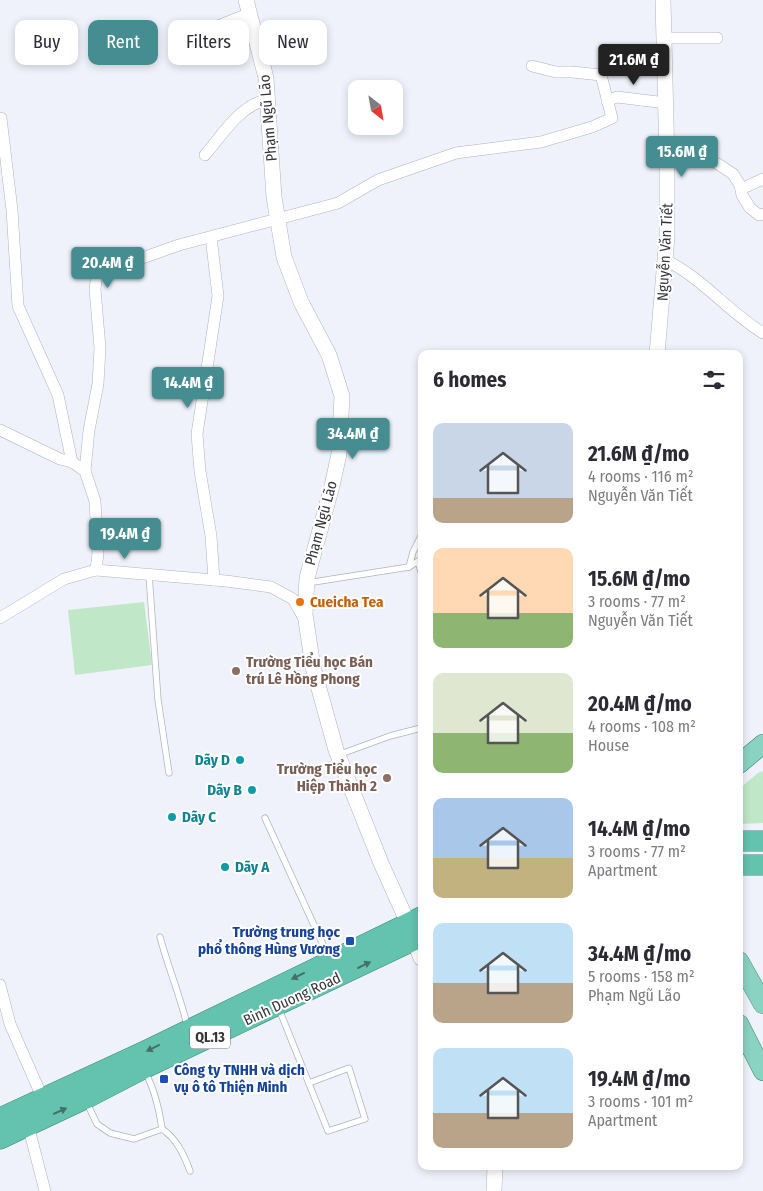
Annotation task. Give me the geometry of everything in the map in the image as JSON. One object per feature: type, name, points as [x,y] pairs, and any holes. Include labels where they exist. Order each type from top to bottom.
[{"type":"highway","points":[[743,841],[763,841]]},
{"type":"highway","name":"Binh Duong Road","points":[[0,1118],[189,1030],[330,960],[417,935]]},
{"type":"highway","name":"Binh Duong Road","points":[[0,1139],[278,1005],[417,935]]},
{"type":"main road","points":[[743,761],[763,744]]},
{"type":"main road","points":[[743,968],[763,1004]]},
{"type":"main road","points":[[743,1032],[763,1071]]},
{"type":"street","name":"Nguyễn Văn Tiết","points":[[657,350],[667,236],[664,0]]},
{"type":"street","points":[[222,20],[248,7]]},
{"type":"street","name":"Phạm Ngũ Lão","points":[[248,7],[266,78],[274,198],[284,257],[301,302],[329,356],[342,396],[339,454],[306,583],[305,614],[313,667],[338,756],[381,863],[417,935]]},
{"type":"street","points":[[664,38],[717,38]]},
{"type":"street","points":[[96,570],[98,553],[95,501],[85,471],[89,430],[98,384],[100,348],[95,288],[97,274],[179,245],[338,203],[378,180],[456,153],[541,142],[592,127],[612,118],[601,75],[556,72],[532,66]]},
{"type":"street","points":[[608,101],[617,97],[666,102]]},
{"type":"street","points":[[205,156],[225,130],[244,111],[257,102],[268,100]]},
{"type":"street","points":[[2,118],[12,210],[18,306],[58,395],[72,462]]},
{"type":"street","points":[[667,154],[687,158],[703,158],[718,164],[733,174],[750,208],[759,215],[763,214]]},
{"type":"street","points":[[741,189],[763,179]]},
{"type":"street","points":[[212,237],[218,296],[197,434],[200,471],[211,536],[214,580]]},
{"type":"street","points":[[665,260],[702,284],[751,326],[763,333]]},
{"type":"street","points":[[0,430],[60,459],[72,462],[85,471]]},
{"type":"street","points":[[0,618],[64,579],[96,570],[271,587],[293,599],[306,623]]},
{"type":"street","points":[[0,985],[3,1012],[43,1099]]},
{"type":"street","points":[[28,1125],[45,1191]]},
{"type":"street","points":[[494,1191],[495,1170]]},
{"type":"lane","points":[[409,567],[412,552],[418,541]]},
{"type":"lane","points":[[306,583],[409,567],[418,562]]},
{"type":"lane","points":[[149,575],[158,700],[169,773]]},
{"type":"lane","points":[[338,756],[390,736],[418,729]]},
{"type":"lane","points":[[265,818],[330,960]]},
{"type":"lane","points":[[160,937],[167,962],[180,995],[189,1030]]},
{"type":"lane","points":[[278,1005],[328,1131],[365,1119],[349,1068],[309,1083]]},
{"type":"lane","points":[[143,1069],[152,1084],[159,1106],[162,1129]]},
{"type":"lane","points":[[85,1099],[97,1124],[110,1133],[134,1139],[162,1129]]},
{"type":"lane","points":[[162,1129],[172,1135],[190,1171]]},
{"type":"green space","points":[[144,602],[152,665],[75,675],[68,610]]},
{"type":"green space","points":[[763,771],[763,823],[743,824],[743,786]]},
{"type":"place","name":"Cueicha Tea","points":[[300,602]]},
{"type":"place","name":"Trường Tiểu học Bán trú Lê Hồng Phong","points":[[236,671]]},
{"type":"place","name":"Dãy D","points":[[240,760]]},
{"type":"place","name":"Trường Tiểu học Hiệp Thành 2","points":[[387,778]]},
{"type":"place","name":"Dãy B","points":[[252,790]]},
{"type":"place","name":"Dãy C","points":[[172,817]]},
{"type":"place","name":"Dãy A","points":[[225,867]]},
{"type":"place","name":"Trường trung học phổ thông Hùng Vương","points":[[350,941]]},
{"type":"place","name":"Công ty TNHH và dịch vụ ô tô Thiện Minh","points":[[164,1079]]}]
